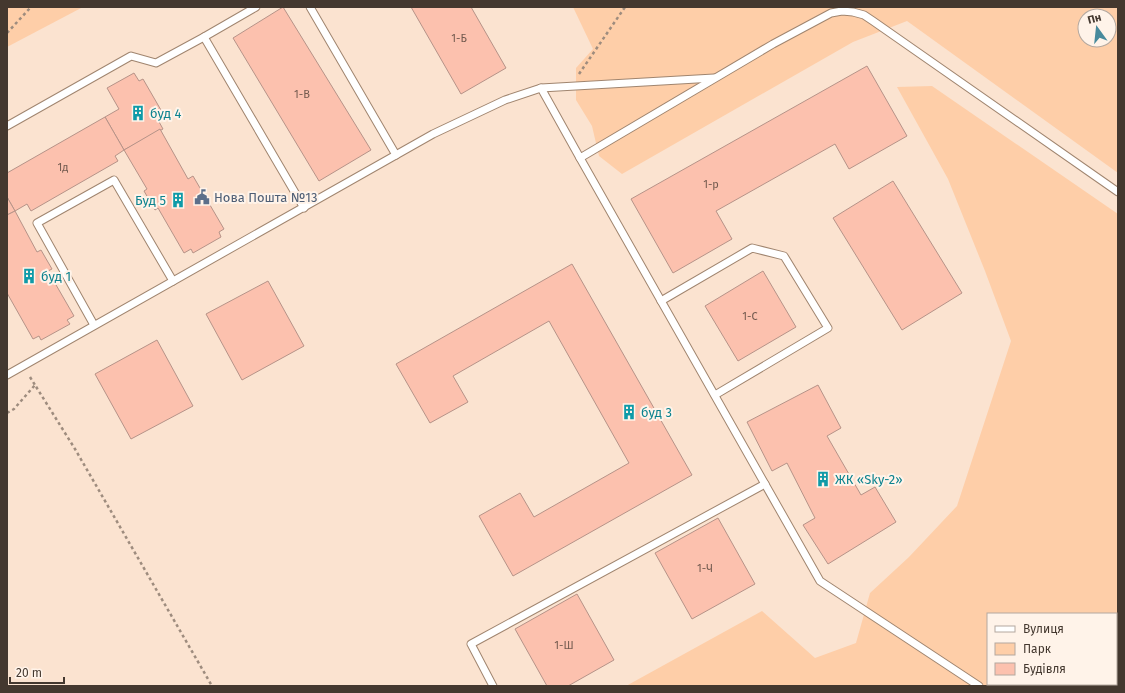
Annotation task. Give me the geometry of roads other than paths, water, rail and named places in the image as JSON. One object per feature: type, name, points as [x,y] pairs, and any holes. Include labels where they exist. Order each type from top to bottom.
[{"type":"lane","points":[[7,126],[131,56],[156,63],[256,7]]},
{"type":"lane","points":[[310,7],[396,155]]},
{"type":"lane","points":[[580,158],[773,44],[831,13],[842,11],[854,12],[873,21],[1118,192]]},
{"type":"lane","points":[[204,37],[304,208]]},
{"type":"lane","points":[[7,375],[433,134],[505,100],[541,88],[572,85],[717,78]]},
{"type":"lane","points":[[541,88],[820,580],[979,686]]},
{"type":"lane","points":[[94,325],[37,223],[114,180],[173,281]]},
{"type":"lane","points":[[661,301],[752,248],[784,256],[828,328],[715,395]]},
{"type":"lane","points":[[493,686],[471,644],[765,484]]},
{"type":"place","name":"буд 4","points":[[138,113]]},
{"type":"place","name":"Нова Пошта №13","points":[[202,197]]},
{"type":"place","name":"Буд 5","points":[[178,200]]},
{"type":"place","name":"буд 1","points":[[29,276]]},
{"type":"place","name":"буд 3","points":[[629,412]]},
{"type":"place","name":"ЖК «Sky-2»","points":[[823,479]]}]
